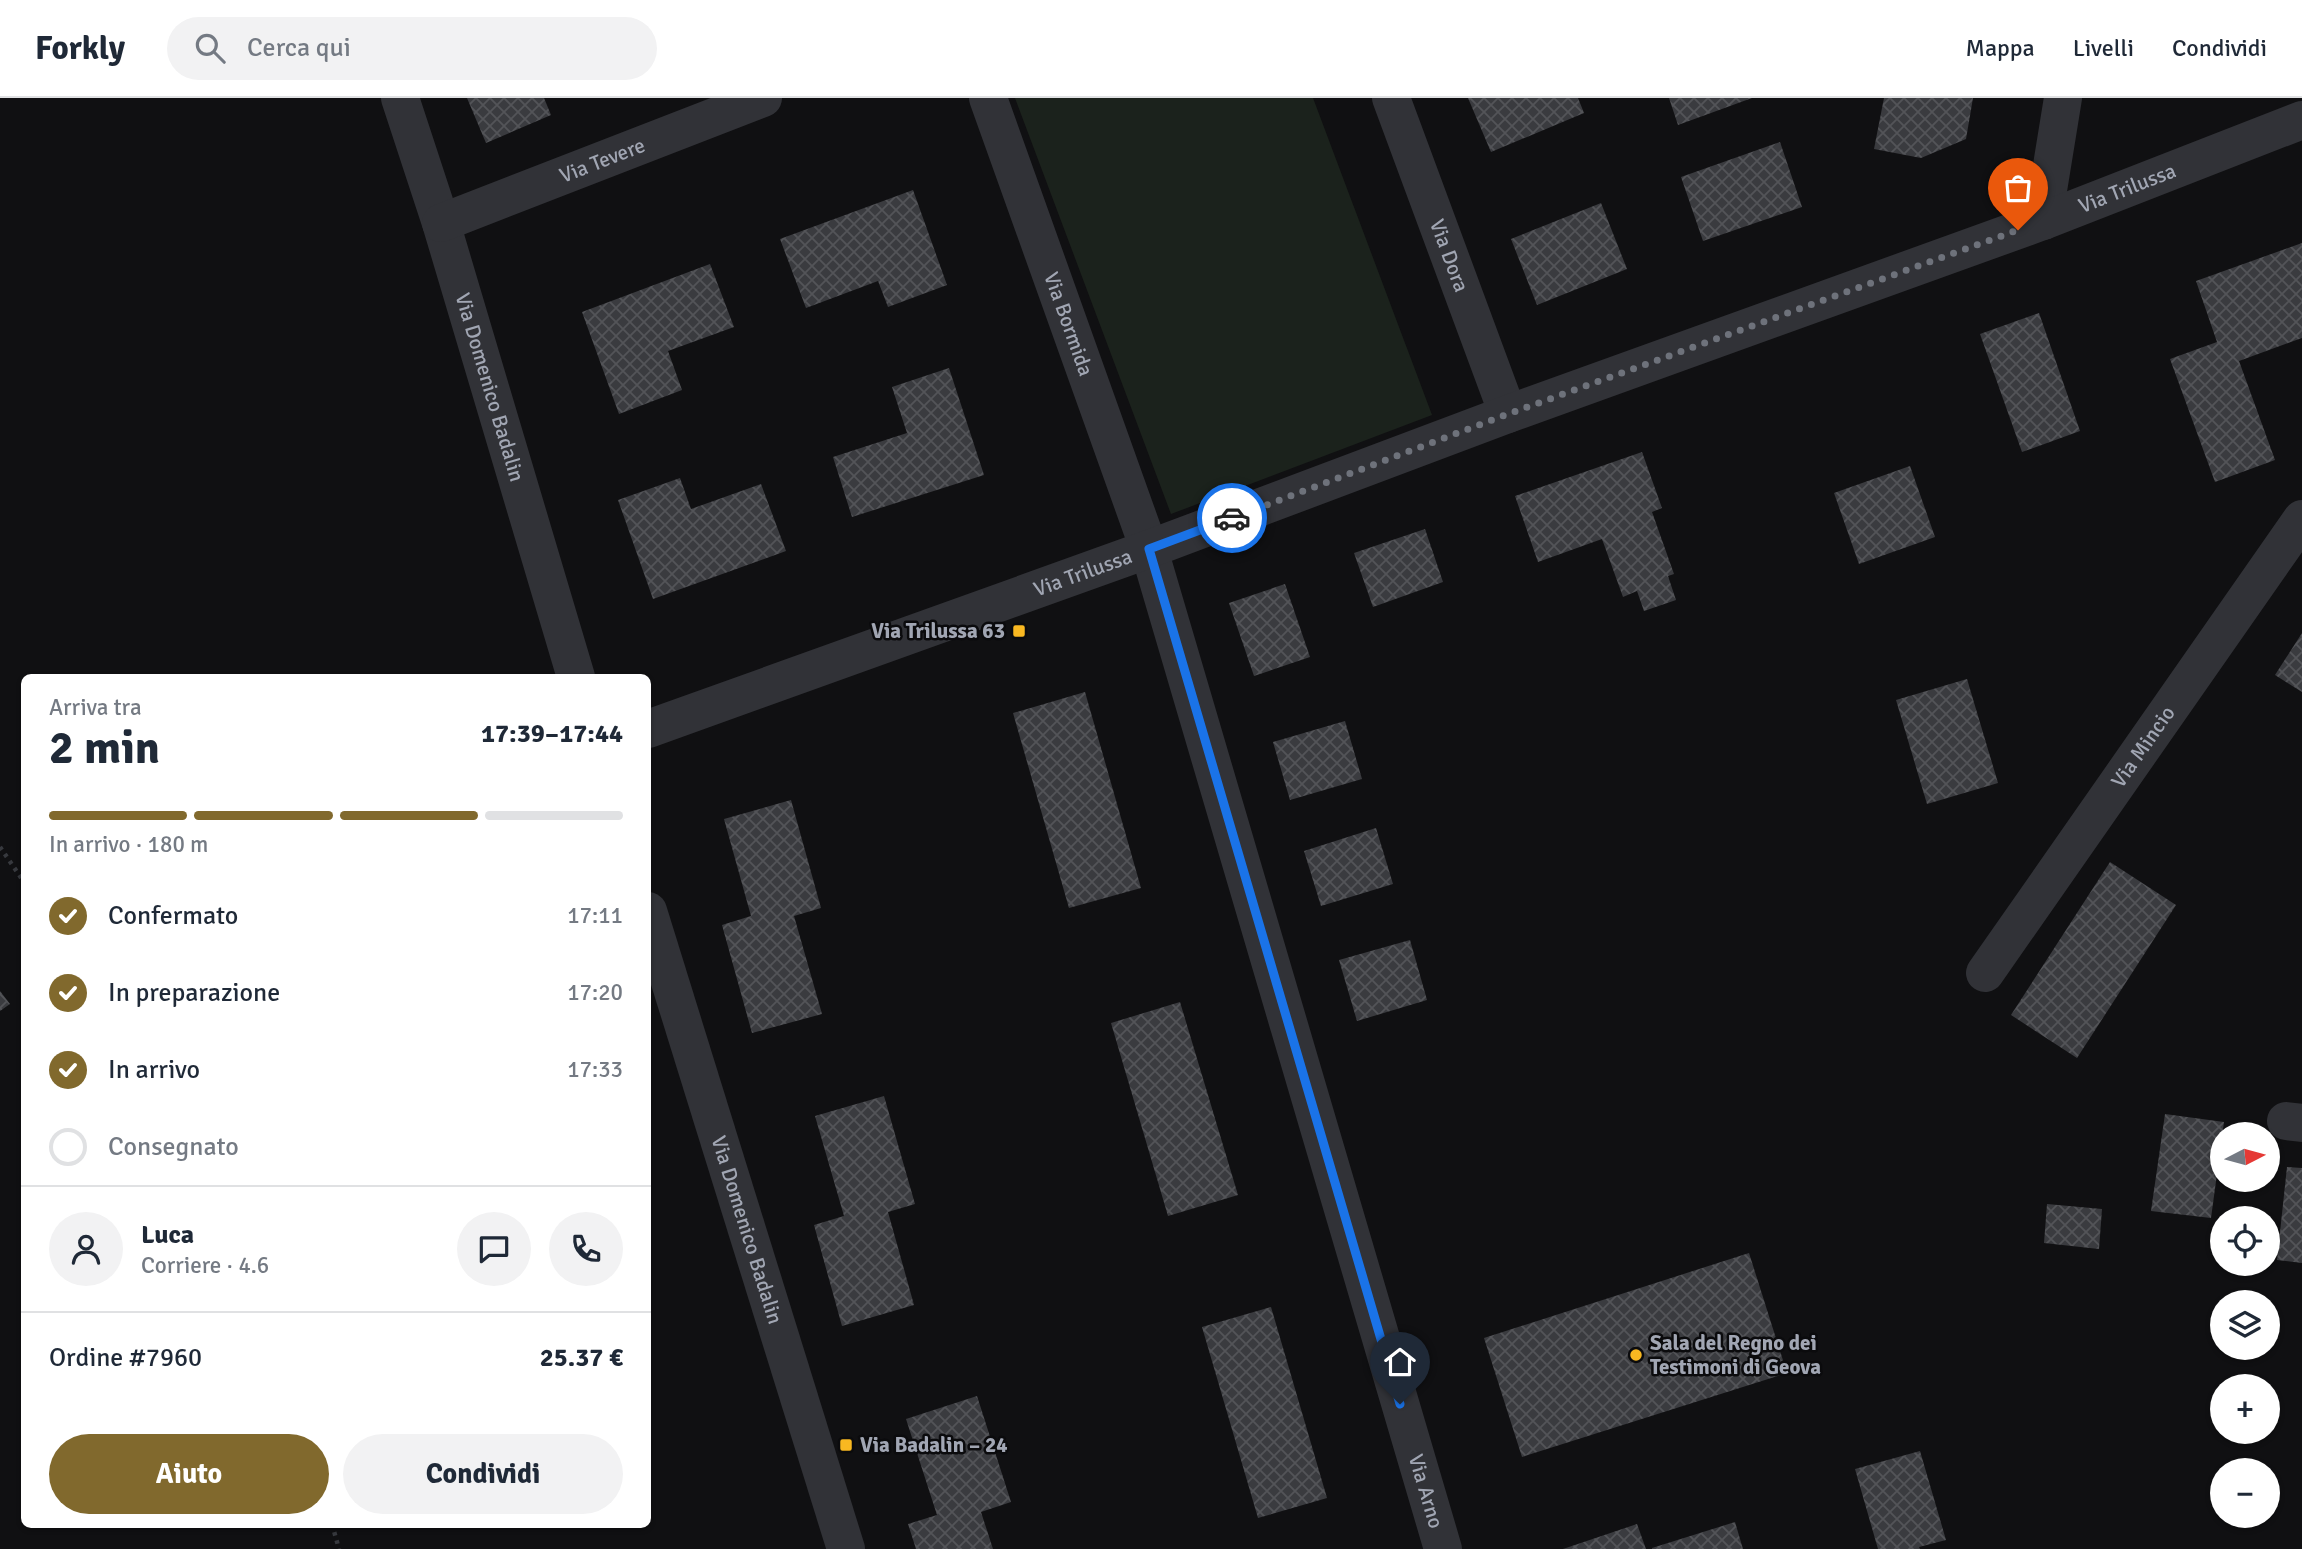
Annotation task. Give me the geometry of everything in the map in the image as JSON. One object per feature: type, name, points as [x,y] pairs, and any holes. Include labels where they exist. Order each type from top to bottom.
[{"type":"street","name":"Via Domenico Badalin","points":[[400,98],[441,223],[575,674]]},
{"type":"street","name":"Via Tevere","points":[[441,223],[762,98]]},
{"type":"street","name":"Via Bormida","points":[[988,98],[1149,549]]},
{"type":"street","name":"Via Dora","points":[[1391,98],[1508,414]]},
{"type":"street","points":[[2043,221],[2063,98]]},
{"type":"street","name":"Via Trilussa","points":[[651,728],[1149,549],[1508,414],[2043,221],[2302,120]]},
{"type":"street","name":"Via Mincio","points":[[1985,974],[2302,519]]},
{"type":"street","name":"Via Arno","points":[[1149,549],[1443,1549]]},
{"type":"street","name":"Via Domenico Badalin","points":[[651,921],[846,1549]]},
{"type":"path","points":[[0,847],[21,878]]},
{"type":"path","points":[[333,1528],[339,1549]]},
{"type":"shaded area","points":[[1015,98],[1313,98],[1432,415],[1171,514]]},
{"type":"building","points":[[467,98],[544,98],[551,115],[486,143]]},
{"type":"building","points":[[1468,98],[1578,98],[1584,113],[1491,152]]},
{"type":"building","points":[[1669,98],[1752,98],[1678,125]]},
{"type":"building","points":[[1884,98],[1973,98],[1966,139],[1921,158],[1874,149]]},
{"type":"building","points":[[1780,142],[1802,207],[1703,241],[1681,177]]},
{"type":"building","points":[[913,190],[947,285],[888,307],[878,281],[806,308],[780,239]]},
{"type":"building","points":[[1601,203],[1627,269],[1537,305],[1511,239]]},
{"type":"building","points":[[2302,243],[2302,338],[2239,361],[2275,460],[2215,482],[2170,359],[2217,342],[2196,281]]},
{"type":"building","points":[[710,264],[734,327],[668,351],[682,390],[619,414],[582,312]]},
{"type":"building","points":[[2039,313],[2080,431],[2022,452],[1980,334]]},
{"type":"building","points":[[949,368],[984,475],[852,517],[833,457],[907,433],[892,387]]},
{"type":"building","points":[[1642,452],[1662,508],[1652,512],[1674,574],[1668,576],[1676,600],[1644,611],[1637,591],[1623,597],[1602,539],[1538,562],[1515,496]]},
{"type":"building","points":[[1910,466],[1935,537],[1859,564],[1834,493]]},
{"type":"building","points":[[680,478],[691,509],[761,484],[786,551],[653,599],[618,500]]},
{"type":"building","points":[[1425,529],[1443,582],[1373,607],[1354,553]]},
{"type":"building","points":[[1285,584],[1310,657],[1254,676],[1229,603]]},
{"type":"building","points":[[2302,633],[2302,692],[2275,675]]},
{"type":"building","points":[[1967,679],[1998,783],[1927,804],[1896,700]]},
{"type":"building","points":[[1085,692],[1141,888],[1069,908],[1013,713]]},
{"type":"building","points":[[1345,721],[1362,779],[1290,800],[1273,742]]},
{"type":"building","points":[[791,800],[821,908],[794,916],[822,1014],[752,1033],[722,925],[751,916],[724,819]]},
{"type":"building","points":[[1376,828],[1393,884],[1321,906],[1304,851]]},
{"type":"building","points":[[2110,862],[2176,905],[2077,1058],[2011,1015]]},
{"type":"building","points":[[1410,940],[1427,1000],[1357,1021],[1339,960]]},
{"type":"building","points":[[0,991],[10,1004],[0,1011]]},
{"type":"building","points":[[1180,1002],[1238,1195],[1168,1216],[1111,1023]]},
{"type":"building","points":[[884,1096],[915,1204],[888,1212],[914,1305],[842,1326],[814,1225],[844,1216],[815,1116]]},
{"type":"building","points":[[2165,1114],[2224,1122],[2210,1122],[2210,1192],[2215,1192],[2210,1218],[2151,1211]]},
{"type":"building","points":[[2287,1167],[2302,1168],[2302,1263],[2280,1260],[2280,1232]]},
{"type":"building","points":[[2047,1204],[2102,1209],[2099,1249],[2044,1243]]},
{"type":"building","name":"Sala del Regno dei Testimoni di Geova","points":[[1749,1253],[1787,1373],[1522,1457],[1484,1338]]},
{"type":"building","points":[[1271,1307],[1327,1498],[1258,1518],[1202,1327]]},
{"type":"building","points":[[977,1396],[1011,1502],[981,1512],[993,1549],[916,1549],[908,1524],[937,1515],[906,1419]]},
{"type":"building","points":[[1920,1451],[1946,1540],[1919,1547],[1920,1549],[1878,1549],[1855,1469]]},
{"type":"building","points":[[1735,1522],[1743,1549],[1652,1549],[1652,1548]]},
{"type":"building","points":[[1637,1524],[1646,1549],[1563,1549]]},
{"type":"way so far","points":[[1232,518],[1508,414],[2018,230]]},
{"type":"place","name":"Via Trilussa 63","points":[[1019,631]]},
{"type":"place","name":"Sala del Regno dei Testimoni di Geova","points":[[1636,1355]]},
{"type":"place","name":"Via Badalin – 24","points":[[846,1445]]},
{"type":"route","points":[[1232,518],[1149,549],[1400,1404]]}]
